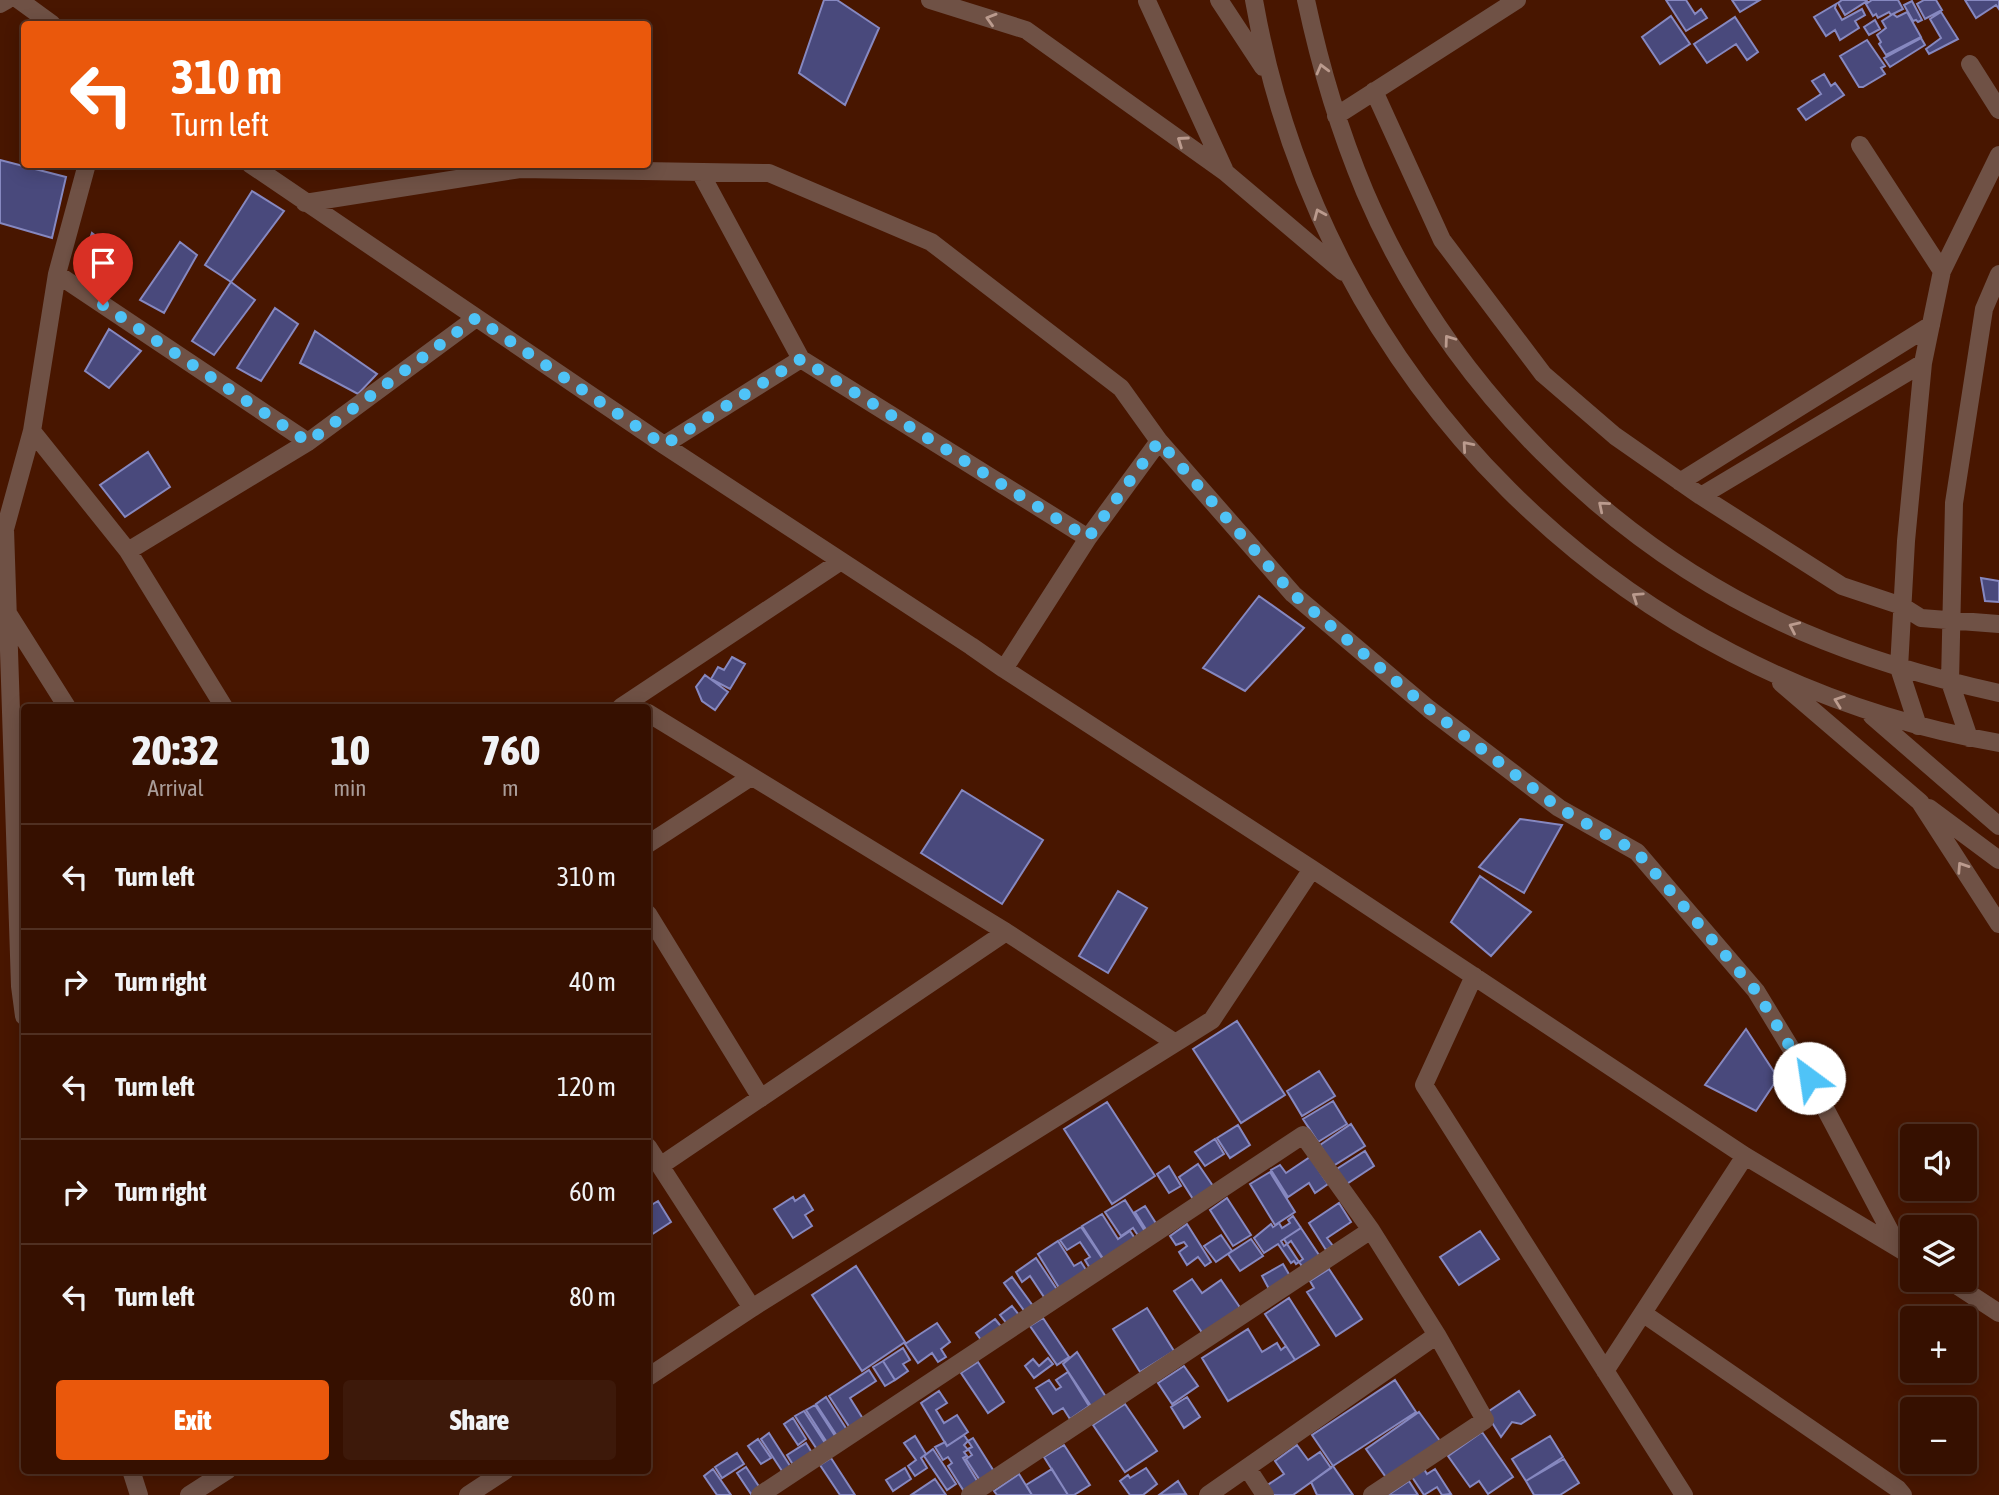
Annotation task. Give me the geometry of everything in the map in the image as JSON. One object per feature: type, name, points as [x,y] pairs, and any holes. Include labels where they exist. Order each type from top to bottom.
[{"type":"street","points":[[0,4],[7,0]]},
{"type":"street","points":[[19,0],[48,21]]},
{"type":"street","points":[[930,0],[1026,30],[1225,172],[1349,276]]},
{"type":"street","points":[[1219,0],[1271,78]]},
{"type":"street","points":[[1254,0],[1271,78],[1304,180],[1349,276],[1375,323],[1436,410],[1479,460],[1536,517],[1629,592],[1685,628],[1767,671],[1866,710],[1917,726],[1999,743]]},
{"type":"street","points":[[1306,0],[1336,116],[1366,194],[1414,286],[1473,372],[1542,451],[1621,522],[1707,582],[1800,631],[1899,668],[1999,692]]},
{"type":"street","points":[[1336,116],[1517,0]]},
{"type":"street","points":[[1146,1],[1225,172]]},
{"type":"street","points":[[1970,64],[1999,110]]},
{"type":"street","points":[[1374,91],[1442,240],[1543,374],[1615,436],[1701,496],[1842,586],[1902,606],[1922,618],[1999,624]]},
{"type":"street","points":[[1860,145],[1942,271]]},
{"type":"street","points":[[1917,726],[1899,668],[1906,541],[1923,363],[1942,271],[1999,155]]},
{"type":"street","points":[[21,975],[8,864],[8,615],[5,529],[32,431],[57,274],[86,168]]},
{"type":"street","points":[[256,168],[664,445],[1004,670],[1312,869],[1745,1156],[1900,1249]]},
{"type":"street","points":[[305,203],[520,169],[769,173],[931,242],[1121,388],[1159,441],[1293,594],[1429,709],[1548,800],[1637,852],[1756,991],[1809,1078],[1900,1242]]},
{"type":"street","points":[[700,172],[801,359],[1088,538]]},
{"type":"street","points":[[57,274],[308,442]]},
{"type":"street","points":[[1969,738],[1950,682],[1954,503],[1984,309],[1999,274]]},
{"type":"street","points":[[128,551],[308,442],[476,318]]},
{"type":"street","points":[[1681,482],[1931,326]]},
{"type":"street","points":[[664,445],[801,359]]},
{"type":"street","points":[[1701,496],[1923,363]]},
{"type":"street","points":[[32,431],[128,551],[222,704]]},
{"type":"street","points":[[1004,670],[1088,538],[1159,441]]},
{"type":"street","points":[[631,704],[841,561]]},
{"type":"street","points":[[8,615],[65,704]]},
{"type":"street","points":[[1767,671],[1920,802],[1999,860]]},
{"type":"street","points":[[1866,710],[1999,826]]},
{"type":"street","points":[[651,715],[1006,932],[1174,1042]]},
{"type":"street","points":[[651,842],[751,777]]},
{"type":"street","points":[[1920,802],[1999,924]]},
{"type":"street","points":[[651,1375],[752,1308],[1212,1020],[1312,869]]},
{"type":"street","points":[[651,920],[761,1098]]},
{"type":"street","points":[[660,1166],[1006,932]]},
{"type":"street","points":[[1474,976],[1424,1085],[1684,1495]]},
{"type":"street","points":[[760,1495],[1303,1135],[1371,1230],[1437,1335],[1485,1420],[1372,1495]]},
{"type":"street","points":[[651,1152],[752,1308]]},
{"type":"street","points":[[1605,1371],[1745,1156]]},
{"type":"street","points":[[970,1495],[1371,1230]]},
{"type":"street","points":[[1966,1292],[1999,1314]]},
{"type":"street","points":[[1644,1314],[1903,1495]]},
{"type":"street","points":[[1208,1495],[1437,1335]]},
{"type":"street","points":[[1248,1469],[1265,1495]]},
{"type":"street","points":[[132,1474],[139,1495]]},
{"type":"street","points":[[189,1495],[222,1474]]},
{"type":"street","points":[[468,1495],[500,1474]]},
{"type":"building","points":[[824,0],[837,0],[879,28],[845,105],[799,73]]},
{"type":"building","points":[[1666,0],[1686,0],[1695,14],[1701,9],[1707,18],[1686,31]]},
{"type":"building","points":[[1732,0],[1760,0],[1740,12]]},
{"type":"building","points":[[1842,0],[1867,1],[1845,15],[1838,3]]},
{"type":"building","points":[[1872,0],[1898,0],[1903,9],[1878,18],[1876,14],[1873,16],[1866,4]]},
{"type":"building","points":[[1924,0],[1936,0],[1942,10],[1925,19],[1917,4]]},
{"type":"building","points":[[1965,0],[1999,0],[1999,9],[1996,5],[1976,18]]},
{"type":"building","points":[[1912,1],[1922,20],[1918,22],[1913,21],[1904,5]]},
{"type":"building","points":[[1836,4],[1835,8],[1842,20],[1862,9],[1865,15],[1855,21],[1859,28],[1840,40],[1835,30],[1826,36],[1814,17]]},
{"type":"building","points":[[1907,12],[1921,37],[1886,55],[1877,35],[1886,28],[1882,21],[1893,14],[1897,17]]},
{"type":"building","points":[[1941,12],[1958,39],[1929,54],[1926,49],[1941,38],[1930,19]]},
{"type":"building","points":[[1671,16],[1690,44],[1660,64],[1642,37]]},
{"type":"building","points":[[1735,17],[1758,52],[1747,60],[1736,44],[1707,63],[1694,44]]},
{"type":"building","points":[[1875,20],[1880,29],[1869,35],[1864,27]]},
{"type":"building","points":[[1921,38],[1925,45],[1890,67],[1884,58]]},
{"type":"building","points":[[1867,40],[1885,66],[1881,68],[1885,74],[1859,87],[1840,56]]},
{"type":"building","points":[[1824,74],[1831,86],[1835,83],[1844,95],[1806,120],[1798,109],[1821,94],[1812,81]]},
{"type":"building","points":[[0,160],[21,165],[21,168],[66,177],[52,238],[0,223]]},
{"type":"building","points":[[252,191],[284,211],[231,282],[205,265]]},
{"type":"building","points":[[92,233],[131,263],[106,291],[80,271]]},
{"type":"building","points":[[180,242],[197,255],[164,313],[140,300]]},
{"type":"building","points":[[231,282],[255,300],[214,355],[192,341]]},
{"type":"building","points":[[275,308],[298,324],[261,381],[237,368]]},
{"type":"building","points":[[109,329],[141,351],[109,388],[85,371]]},
{"type":"building","points":[[315,331],[377,374],[358,394],[300,363]]},
{"type":"building","points":[[148,452],[170,487],[125,517],[100,485]]},
{"type":"building","points":[[1981,578],[1999,581],[1999,602],[1985,601]]},
{"type":"building","points":[[1259,596],[1304,628],[1245,691],[1203,668]]},
{"type":"building","points":[[732,657],[745,664],[730,689],[711,679],[718,667],[724,670]]},
{"type":"building","points":[[705,675],[728,692],[715,710],[702,701],[696,687]]},
{"type":"building","points":[[962,790],[1043,840],[1002,904],[921,853]]},
{"type":"building","points":[[1520,819],[1562,825],[1524,893],[1479,867]]},
{"type":"building","points":[[1480,876],[1531,912],[1491,956],[1451,922]]},
{"type":"building","points":[[1118,891],[1147,908],[1108,973],[1079,956]]},
{"type":"building","points":[[1237,1021],[1285,1095],[1241,1123],[1193,1049]]},
{"type":"building","points":[[1746,1029],[1778,1078],[1756,1111],[1705,1085]]},
{"type":"building","points":[[1319,1071],[1335,1096],[1302,1116],[1287,1091]]},
{"type":"building","points":[[1333,1101],[1347,1124],[1318,1142],[1303,1119]]},
{"type":"building","points":[[1107,1102],[1155,1176],[1112,1204],[1064,1129]]},
{"type":"building","points":[[1351,1124],[1365,1146],[1333,1166],[1320,1145]]},
{"type":"building","points":[[1238,1125],[1250,1145],[1230,1158],[1217,1138]]},
{"type":"building","points":[[1215,1139],[1224,1154],[1205,1166],[1195,1152]]},
{"type":"building","points":[[1365,1151],[1374,1166],[1342,1187],[1332,1172]]},
{"type":"building","points":[[1310,1157],[1328,1184],[1315,1193],[1309,1183],[1288,1197],[1271,1170],[1280,1165],[1286,1173]]},
{"type":"building","points":[[1198,1164],[1213,1186],[1193,1199],[1179,1177]]},
{"type":"building","points":[[1169,1166],[1181,1186],[1169,1193],[1157,1174]]},
{"type":"building","points":[[1270,1172],[1295,1212],[1275,1225],[1250,1184]]},
{"type":"building","points":[[804,1195],[813,1210],[805,1215],[812,1226],[793,1238],[774,1209],[793,1197],[795,1201]]},
{"type":"building","points":[[1227,1198],[1251,1235],[1233,1246],[1210,1210]]},
{"type":"building","points":[[1125,1200],[1146,1233],[1139,1237],[1133,1228],[1121,1236],[1105,1212]]},
{"type":"building","points":[[658,1201],[671,1222],[651,1235],[651,1205]]},
{"type":"building","points":[[1339,1203],[1351,1222],[1327,1238],[1333,1246],[1326,1250],[1309,1223]]},
{"type":"building","points":[[1145,1206],[1157,1225],[1147,1231],[1135,1212]]},
{"type":"building","points":[[1102,1214],[1118,1239],[1130,1231],[1138,1243],[1106,1263],[1082,1226]]},
{"type":"building","points":[[1293,1216],[1301,1228],[1281,1241],[1284,1246],[1287,1244],[1299,1262],[1296,1264],[1294,1261],[1291,1263],[1278,1244],[1264,1253],[1254,1238],[1271,1224],[1273,1227],[1279,1223],[1282,1228],[1290,1223],[1288,1220]]},
{"type":"building","points":[[1187,1224],[1211,1262],[1205,1266],[1198,1257],[1187,1265],[1179,1252],[1187,1246],[1184,1242],[1176,1245],[1170,1236]]},
{"type":"building","points":[[1081,1227],[1104,1261],[1091,1270],[1085,1260],[1090,1257],[1080,1242],[1067,1250],[1060,1240]]},
{"type":"building","points":[[1301,1228],[1321,1258],[1304,1269],[1299,1262],[1303,1259],[1291,1241],[1287,1244],[1284,1239]]},
{"type":"building","points":[[1480,1231],[1499,1259],[1459,1285],[1440,1257]]},
{"type":"building","points":[[1221,1235],[1232,1251],[1216,1262],[1204,1246]]},
{"type":"building","points":[[1251,1239],[1263,1256],[1240,1271],[1228,1254]]},
{"type":"building","points":[[1058,1241],[1074,1266],[1081,1262],[1088,1273],[1061,1291],[1038,1254]]},
{"type":"building","points":[[1036,1258],[1058,1291],[1046,1300],[1030,1276],[1022,1282],[1016,1272]]},
{"type":"building","points":[[1283,1264],[1290,1276],[1269,1289],[1262,1276]]},
{"type":"building","points":[[856,1266],[905,1342],[862,1371],[812,1295]]},
{"type":"building","points":[[1329,1269],[1362,1319],[1336,1336],[1307,1292],[1314,1288],[1310,1281]]},
{"type":"building","points":[[1012,1277],[1036,1310],[1028,1316],[1004,1283]]},
{"type":"building","points":[[1192,1279],[1202,1293],[1221,1280],[1239,1306],[1239,1309],[1203,1334],[1174,1291]]},
{"type":"building","points":[[1289,1298],[1319,1345],[1295,1360],[1265,1314]]},
{"type":"building","points":[[1012,1306],[1019,1315],[1008,1325],[1000,1315]]},
{"type":"building","points":[[1147,1308],[1174,1351],[1140,1372],[1113,1329]]},
{"type":"building","points":[[1043,1318],[1069,1357],[1057,1365],[1030,1326]]},
{"type":"building","points":[[995,1319],[1004,1330],[984,1344],[976,1333]]},
{"type":"building","points":[[937,1323],[950,1342],[941,1349],[946,1357],[938,1362],[932,1353],[918,1363],[905,1344]]},
{"type":"building","points":[[1248,1329],[1262,1352],[1277,1343],[1281,1350],[1286,1346],[1295,1360],[1228,1401],[1202,1358]]},
{"type":"building","points":[[903,1348],[910,1360],[903,1364],[908,1371],[895,1380],[883,1361]]},
{"type":"building","points":[[1077,1352],[1106,1397],[1091,1406],[1063,1364]]},
{"type":"building","points":[[1048,1358],[1053,1364],[1034,1378],[1025,1366],[1033,1359],[1039,1366]]},
{"type":"building","points":[[883,1361],[895,1380],[885,1386],[873,1367]]},
{"type":"building","points":[[978,1362],[1004,1402],[988,1413],[961,1373]]},
{"type":"building","points":[[1184,1366],[1198,1386],[1172,1404],[1158,1383]]},
{"type":"building","points":[[869,1370],[876,1381],[850,1398],[865,1422],[852,1431],[829,1396]]},
{"type":"building","points":[[1068,1372],[1089,1406],[1070,1419],[1063,1408],[1053,1414],[1036,1388],[1049,1380],[1056,1390],[1061,1387],[1056,1380]]},
{"type":"building","points":[[1395,1380],[1416,1412],[1333,1466],[1312,1435]]},
{"type":"building","points":[[939,1391],[947,1403],[936,1410],[944,1423],[957,1415],[968,1432],[947,1446],[921,1403]]},
{"type":"building","points":[[1519,1391],[1535,1415],[1521,1424],[1512,1422],[1501,1437],[1486,1413]]},
{"type":"building","points":[[826,1397],[849,1433],[839,1439],[816,1404]]},
{"type":"building","points":[[1187,1397],[1200,1417],[1184,1428],[1171,1407]]},
{"type":"building","points":[[1125,1404],[1157,1451],[1125,1472],[1093,1425]]},
{"type":"building","points":[[815,1405],[837,1439],[828,1444],[806,1410]]},
{"type":"building","points":[[804,1411],[827,1446],[818,1451],[795,1416]]},
{"type":"building","points":[[1419,1412],[1443,1445],[1390,1483],[1366,1449]]},
{"type":"building","points":[[793,1418],[806,1439],[798,1445],[784,1424]]},
{"type":"building","points":[[1482,1432],[1513,1477],[1488,1494],[1479,1481],[1470,1487],[1448,1456]]},
{"type":"building","points":[[769,1433],[792,1469],[784,1474],[761,1439]]},
{"type":"building","points":[[964,1435],[968,1441],[964,1445],[968,1450],[964,1452],[967,1456],[963,1458],[979,1484],[965,1493],[948,1466],[952,1463],[948,1457],[943,1460],[935,1447],[945,1442],[947,1446]]},
{"type":"building","points":[[915,1436],[926,1454],[921,1458],[927,1468],[915,1476],[908,1466],[916,1460],[904,1443]]},
{"type":"building","points":[[1550,1436],[1563,1457],[1526,1481],[1512,1459]]},
{"type":"building","points":[[973,1438],[995,1473],[981,1482],[966,1459],[972,1455],[968,1449],[972,1447],[968,1441]]},
{"type":"building","points":[[758,1439],[771,1458],[761,1464],[748,1446]]},
{"type":"building","points":[[806,1443],[814,1456],[795,1468],[787,1455]]},
{"type":"building","points":[[1064,1445],[1090,1485],[1074,1495],[1068,1495],[1044,1457]]},
{"type":"building","points":[[1297,1445],[1308,1460],[1320,1452],[1331,1468],[1293,1495],[1273,1495],[1266,1486],[1284,1474],[1275,1461]]},
{"type":"building","points":[[933,1449],[956,1484],[947,1490],[924,1456]]},
{"type":"building","points":[[737,1453],[744,1464],[722,1478],[715,1467]]},
{"type":"building","points":[[831,1458],[855,1495],[840,1495],[820,1465]]},
{"type":"building","points":[[1564,1459],[1579,1483],[1560,1495],[1534,1495],[1526,1481]]},
{"type":"building","points":[[1333,1466],[1353,1495],[1317,1495],[1311,1482]]},
{"type":"building","points":[[746,1467],[760,1488],[751,1494],[737,1473]]},
{"type":"building","points":[[905,1468],[911,1479],[893,1491],[886,1480]]},
{"type":"building","points":[[1146,1468],[1157,1484],[1143,1495],[1130,1495],[1120,1481]]},
{"type":"building","points":[[713,1469],[731,1495],[717,1495],[704,1476]]},
{"type":"building","points":[[1052,1469],[1068,1495],[1032,1495],[1026,1485]]},
{"type":"building","points":[[1424,1469],[1427,1474],[1435,1469],[1451,1494],[1442,1495],[1437,1487],[1424,1495],[1412,1477]]},
{"type":"building","points":[[1019,1474],[1032,1495],[997,1495],[994,1491]]},
{"type":"building","points":[[935,1479],[946,1495],[911,1495]]},
{"type":"building","points":[[1178,1481],[1186,1494],[1159,1495]]},
{"type":"building","points":[[1409,1481],[1418,1495],[1388,1495]]},
{"type":"route","points":[[103,305],[308,442],[476,318],[664,445],[801,359],[1088,538],[1159,441],[1293,594],[1429,709],[1559,808],[1637,852],[1756,991],[1809,1078]]}]
